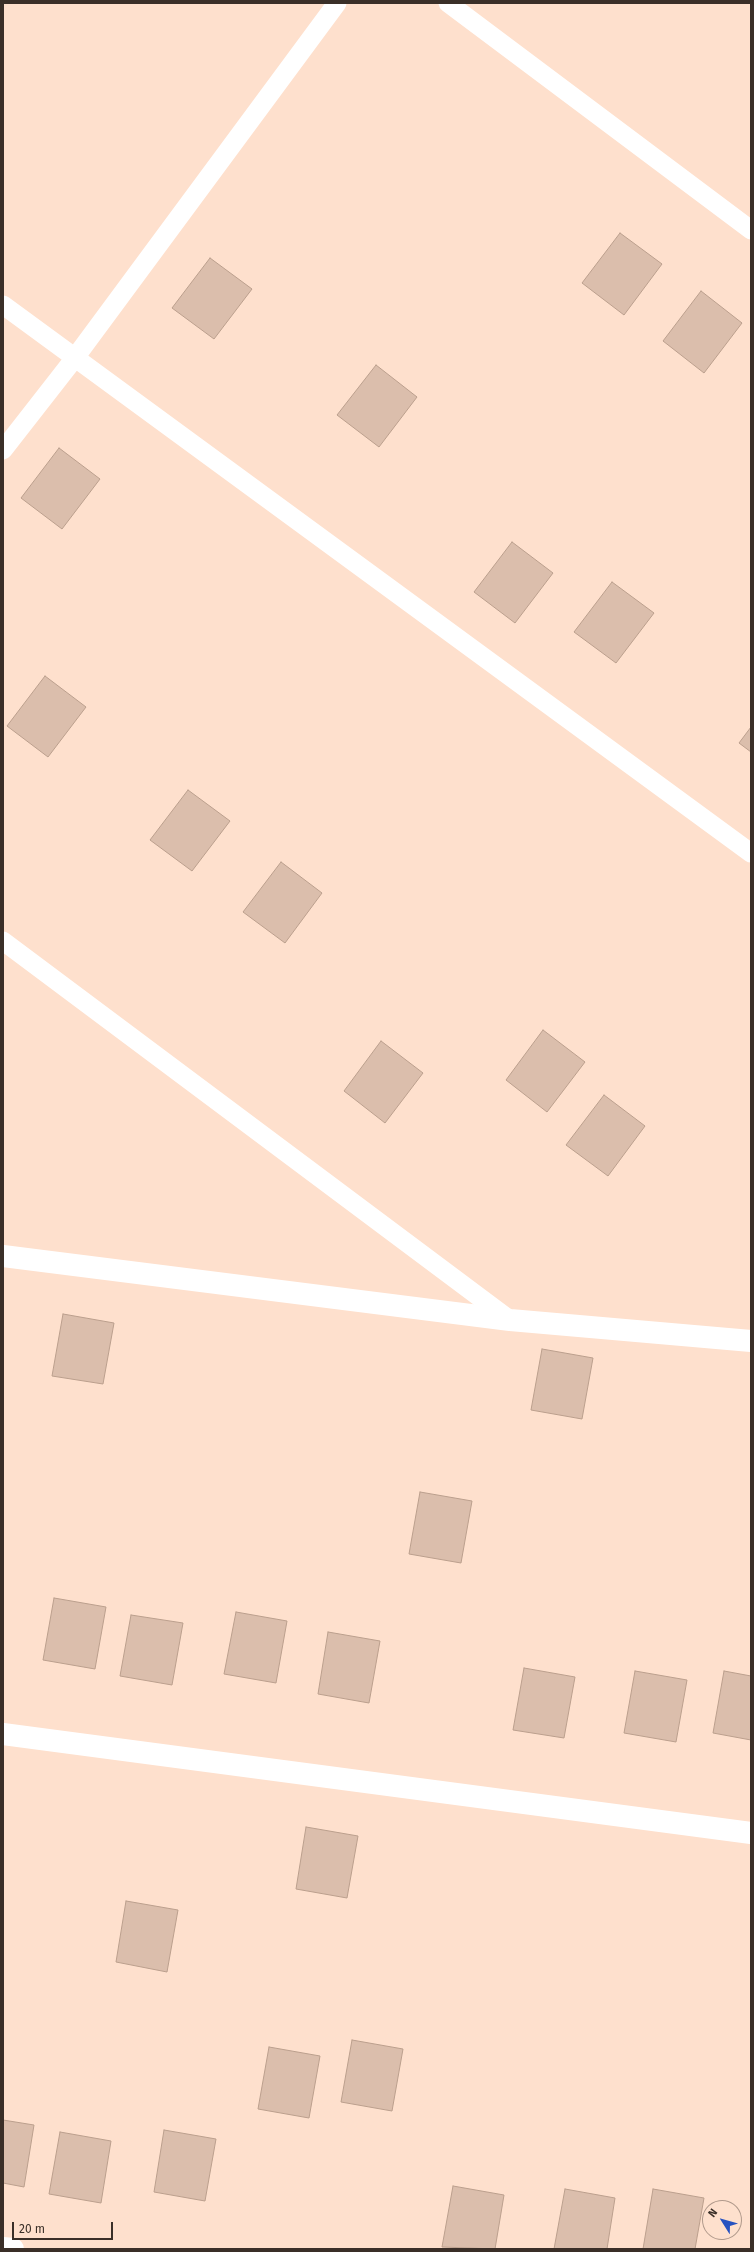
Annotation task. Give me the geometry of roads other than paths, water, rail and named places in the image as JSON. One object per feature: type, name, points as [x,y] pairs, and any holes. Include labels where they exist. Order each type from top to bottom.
[{"type":"street","points":[[3,1256],[510,1320],[751,1341]]},
{"type":"street","points":[[3,1734],[751,1833]]},
{"type":"street","points":[[3,2248],[13,2249]]},
{"type":"lane","points":[[3,450],[74,359],[337,3]]},
{"type":"lane","points":[[448,3],[751,230]]},
{"type":"lane","points":[[3,305],[74,359],[751,853]]},
{"type":"lane","points":[[3,941],[510,1320]]}]
